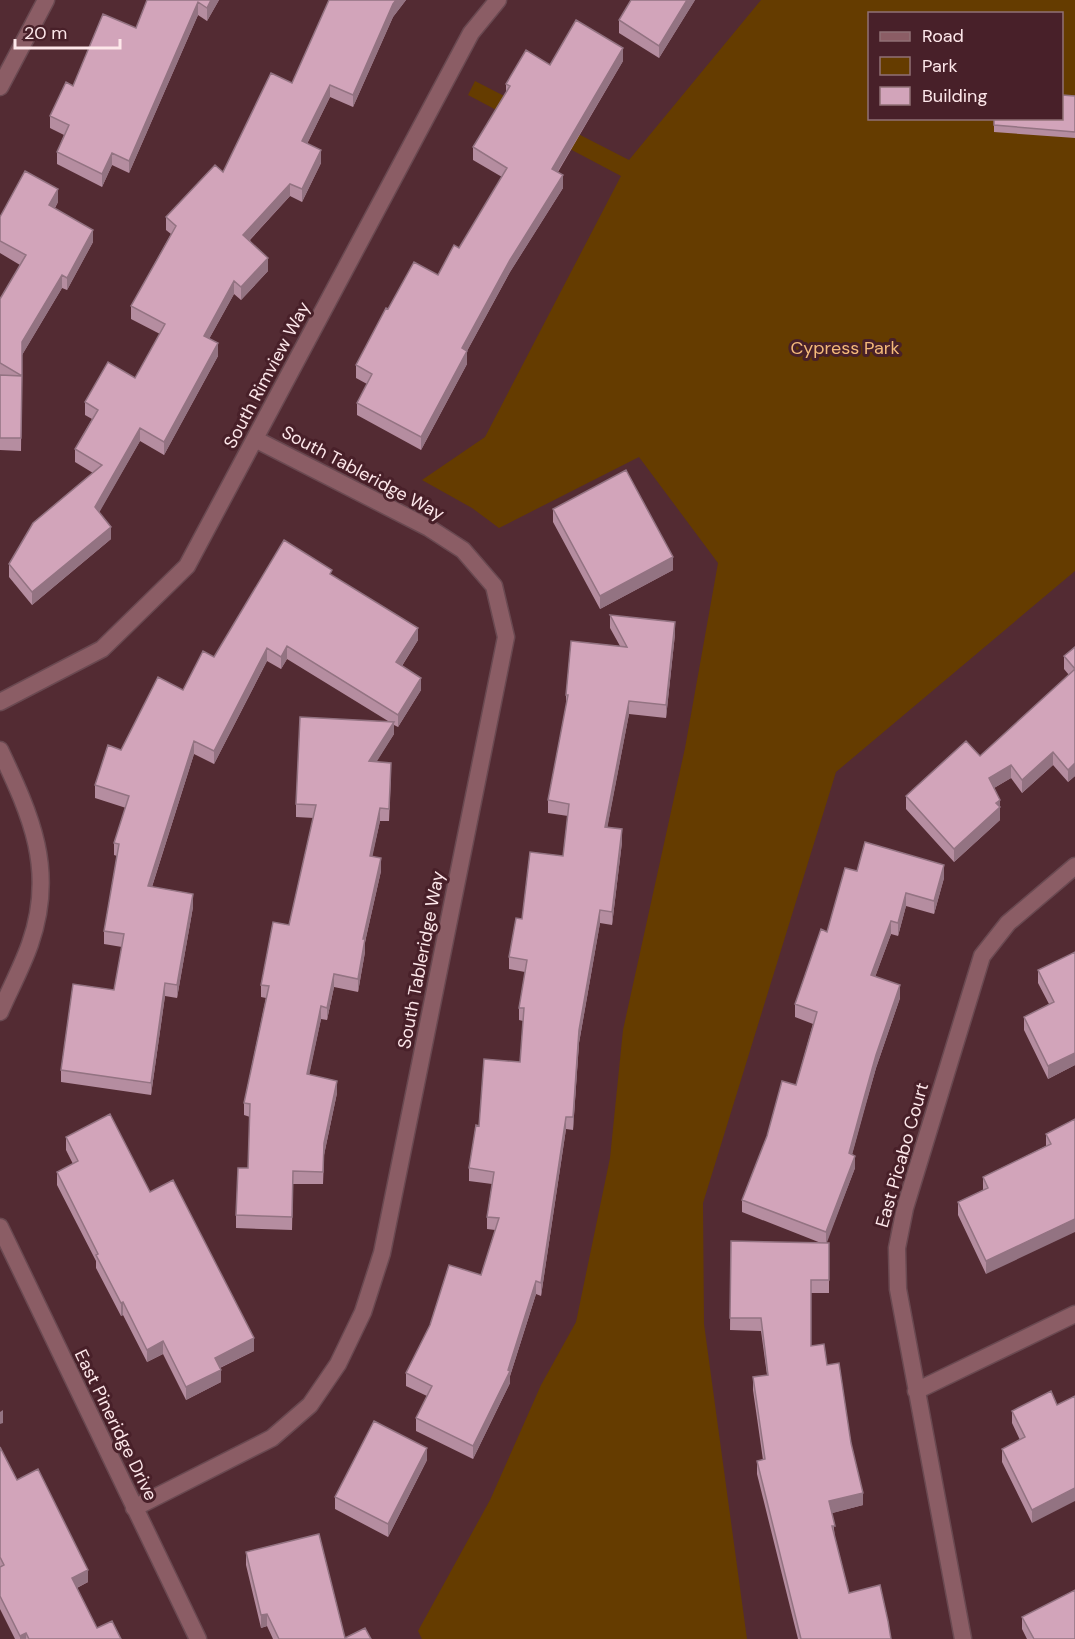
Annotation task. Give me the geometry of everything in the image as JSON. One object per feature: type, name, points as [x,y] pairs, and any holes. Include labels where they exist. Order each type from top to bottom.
[{"type":"street","points":[[0,87],[46,0]]},
{"type":"street","name":"South Rimview Way","points":[[0,702],[102,650],[187,566],[471,33],[498,0]]},
{"type":"street","name":"South Tableridge Way","points":[[134,1508],[272,1438],[310,1405],[338,1364],[363,1312],[382,1253],[506,637],[494,586],[463,550],[429,528],[255,439]]},
{"type":"street","points":[[0,750],[24,801],[38,842],[41,894],[31,944],[0,1012]]},
{"type":"street","name":"East Picabo Court","points":[[963,1639],[898,1288],[897,1248],[905,1208],[982,956],[1008,923],[1075,866]]},
{"type":"street","name":"East Pineridge Drive","points":[[0,1227],[198,1639]]},
{"type":"street","points":[[916,1391],[1075,1314]]},
{"type":"green space","name":"Cypress Park","points":[[761,0],[1075,0],[1075,571],[836,772],[703,1203],[704,1324],[747,1639],[422,1639],[418,1631],[490,1500],[541,1385],[576,1322],[610,1158],[623,1030],[685,748],[718,563],[639,457],[499,528],[472,508],[422,480],[485,437],[621,176],[468,95],[475,81],[629,160]]},
{"type":"building","points":[[147,0],[211,0],[207,8],[198,2],[129,161],[112,153],[102,174],[57,152],[69,125],[50,116],[66,82],[73,86],[103,14],[136,28]]},
{"type":"building","points":[[329,0],[396,0],[353,95],[330,85],[302,141],[321,150],[302,189],[290,184],[243,235],[268,258],[241,287],[234,281],[204,336],[218,343],[164,442],[140,428],[95,507],[111,527],[32,592],[9,564],[33,523],[102,465],[75,449],[98,410],[85,402],[108,362],[135,378],[165,324],[131,306],[176,226],[166,217],[215,165],[223,172],[271,73],[292,83]]},
{"type":"building","points":[[631,0],[687,0],[659,46],[619,20]]},
{"type":"building","points":[[576,20],[623,48],[552,169],[563,175],[510,260],[462,348],[467,351],[421,437],[357,403],[372,374],[356,365],[386,308],[388,309],[414,262],[438,275],[454,245],[459,248],[507,168],[473,147],[510,86],[506,84],[526,50],[550,65]]},
{"type":"building","points":[[1063,95],[1075,96],[1075,132],[994,125],[994,120],[1063,120]]},
{"type":"building","points":[[25,171],[58,189],[49,205],[93,230],[67,278],[62,275],[22,342],[22,376],[0,363],[0,299],[26,255],[0,241],[0,217]]},
{"type":"building","points":[[0,375],[22,376],[21,438],[0,438]]},
{"type":"building","points":[[626,470],[673,557],[600,596],[553,509]]},
{"type":"building","points":[[284,540],[332,570],[330,574],[418,628],[396,662],[421,678],[398,715],[287,646],[281,657],[267,648],[214,751],[194,741],[148,886],[193,894],[177,985],[165,983],[151,1083],[61,1070],[73,984],[114,990],[124,934],[104,931],[119,844],[114,843],[129,796],[95,785],[108,745],[121,750],[158,677],[183,690],[203,651],[214,657]]},
{"type":"building","points":[[610,615],[675,622],[666,705],[629,701],[605,827],[622,829],[612,912],[600,910],[579,1030],[573,1117],[566,1117],[541,1283],[536,1281],[508,1370],[510,1371],[473,1446],[416,1418],[432,1386],[406,1373],[430,1325],[449,1265],[481,1275],[499,1218],[487,1217],[494,1172],[469,1168],[476,1125],[479,1126],[484,1059],[520,1062],[524,1008],[519,1008],[527,960],[509,957],[516,918],[522,919],[530,852],[563,856],[569,804],[548,800],[568,695],[566,695],[571,641],[627,647]]},
{"type":"building","points":[[1075,647],[1075,669],[1064,656]]},
{"type":"building","points":[[1075,669],[1075,763],[1068,770],[1053,752],[1022,780],[1011,765],[989,778],[1000,800],[996,803],[1000,807],[954,849],[906,796],[966,741],[980,756]]},
{"type":"building","points":[[300,717],[394,722],[369,761],[391,763],[389,809],[380,808],[370,856],[381,858],[363,939],[365,939],[358,979],[334,974],[327,1008],[321,1006],[307,1074],[337,1081],[324,1143],[323,1172],[293,1171],[292,1217],[236,1215],[238,1168],[248,1168],[250,1104],[244,1103],[269,986],[261,985],[273,922],[289,925],[316,805],[296,804]]},
{"type":"building","points":[[865,842],[944,865],[934,901],[906,893],[898,923],[891,921],[871,975],[900,985],[876,1055],[849,1153],[855,1156],[826,1232],[742,1200],[767,1136],[782,1081],[796,1085],[817,1012],[795,1004],[821,929],[827,932],[845,868],[857,871]]},
{"type":"building","points":[[1075,952],[1075,1053],[1048,1066],[1024,1017],[1054,1002],[1038,970]]},
{"type":"building","points":[[110,1114],[150,1192],[173,1180],[254,1338],[215,1358],[221,1370],[186,1387],[163,1341],[147,1350],[96,1255],[98,1254],[57,1172],[78,1161],[66,1137]]},
{"type":"building","points":[[1075,1119],[1075,1219],[986,1261],[958,1202],[988,1188],[983,1177],[1051,1144],[1046,1134]]},
{"type":"building","points":[[731,1241],[829,1243],[829,1280],[811,1280],[811,1346],[824,1344],[827,1365],[839,1363],[851,1443],[863,1493],[829,1501],[835,1526],[832,1526],[849,1593],[880,1585],[891,1639],[801,1639],[757,1461],[765,1459],[753,1377],[768,1375],[761,1318],[730,1318]]},
{"type":"building","points":[[1051,1391],[1057,1405],[1075,1396],[1075,1488],[1032,1510],[1002,1449],[1025,1437],[1012,1411]]},
{"type":"building","points":[[374,1421],[427,1448],[388,1524],[335,1497]]},
{"type":"building","points":[[0,1447],[17,1480],[38,1469],[88,1570],[72,1578],[97,1628],[112,1621],[121,1639],[29,1639],[26,1633],[20,1636],[0,1596],[0,1567],[4,1565],[0,1557]]},
{"type":"building","points":[[319,1534],[345,1638],[365,1628],[371,1639],[279,1639],[267,1614],[261,1615],[246,1552]]},
{"type":"building","points":[[1075,1590],[1075,1639],[1034,1639],[1022,1617]]}]
